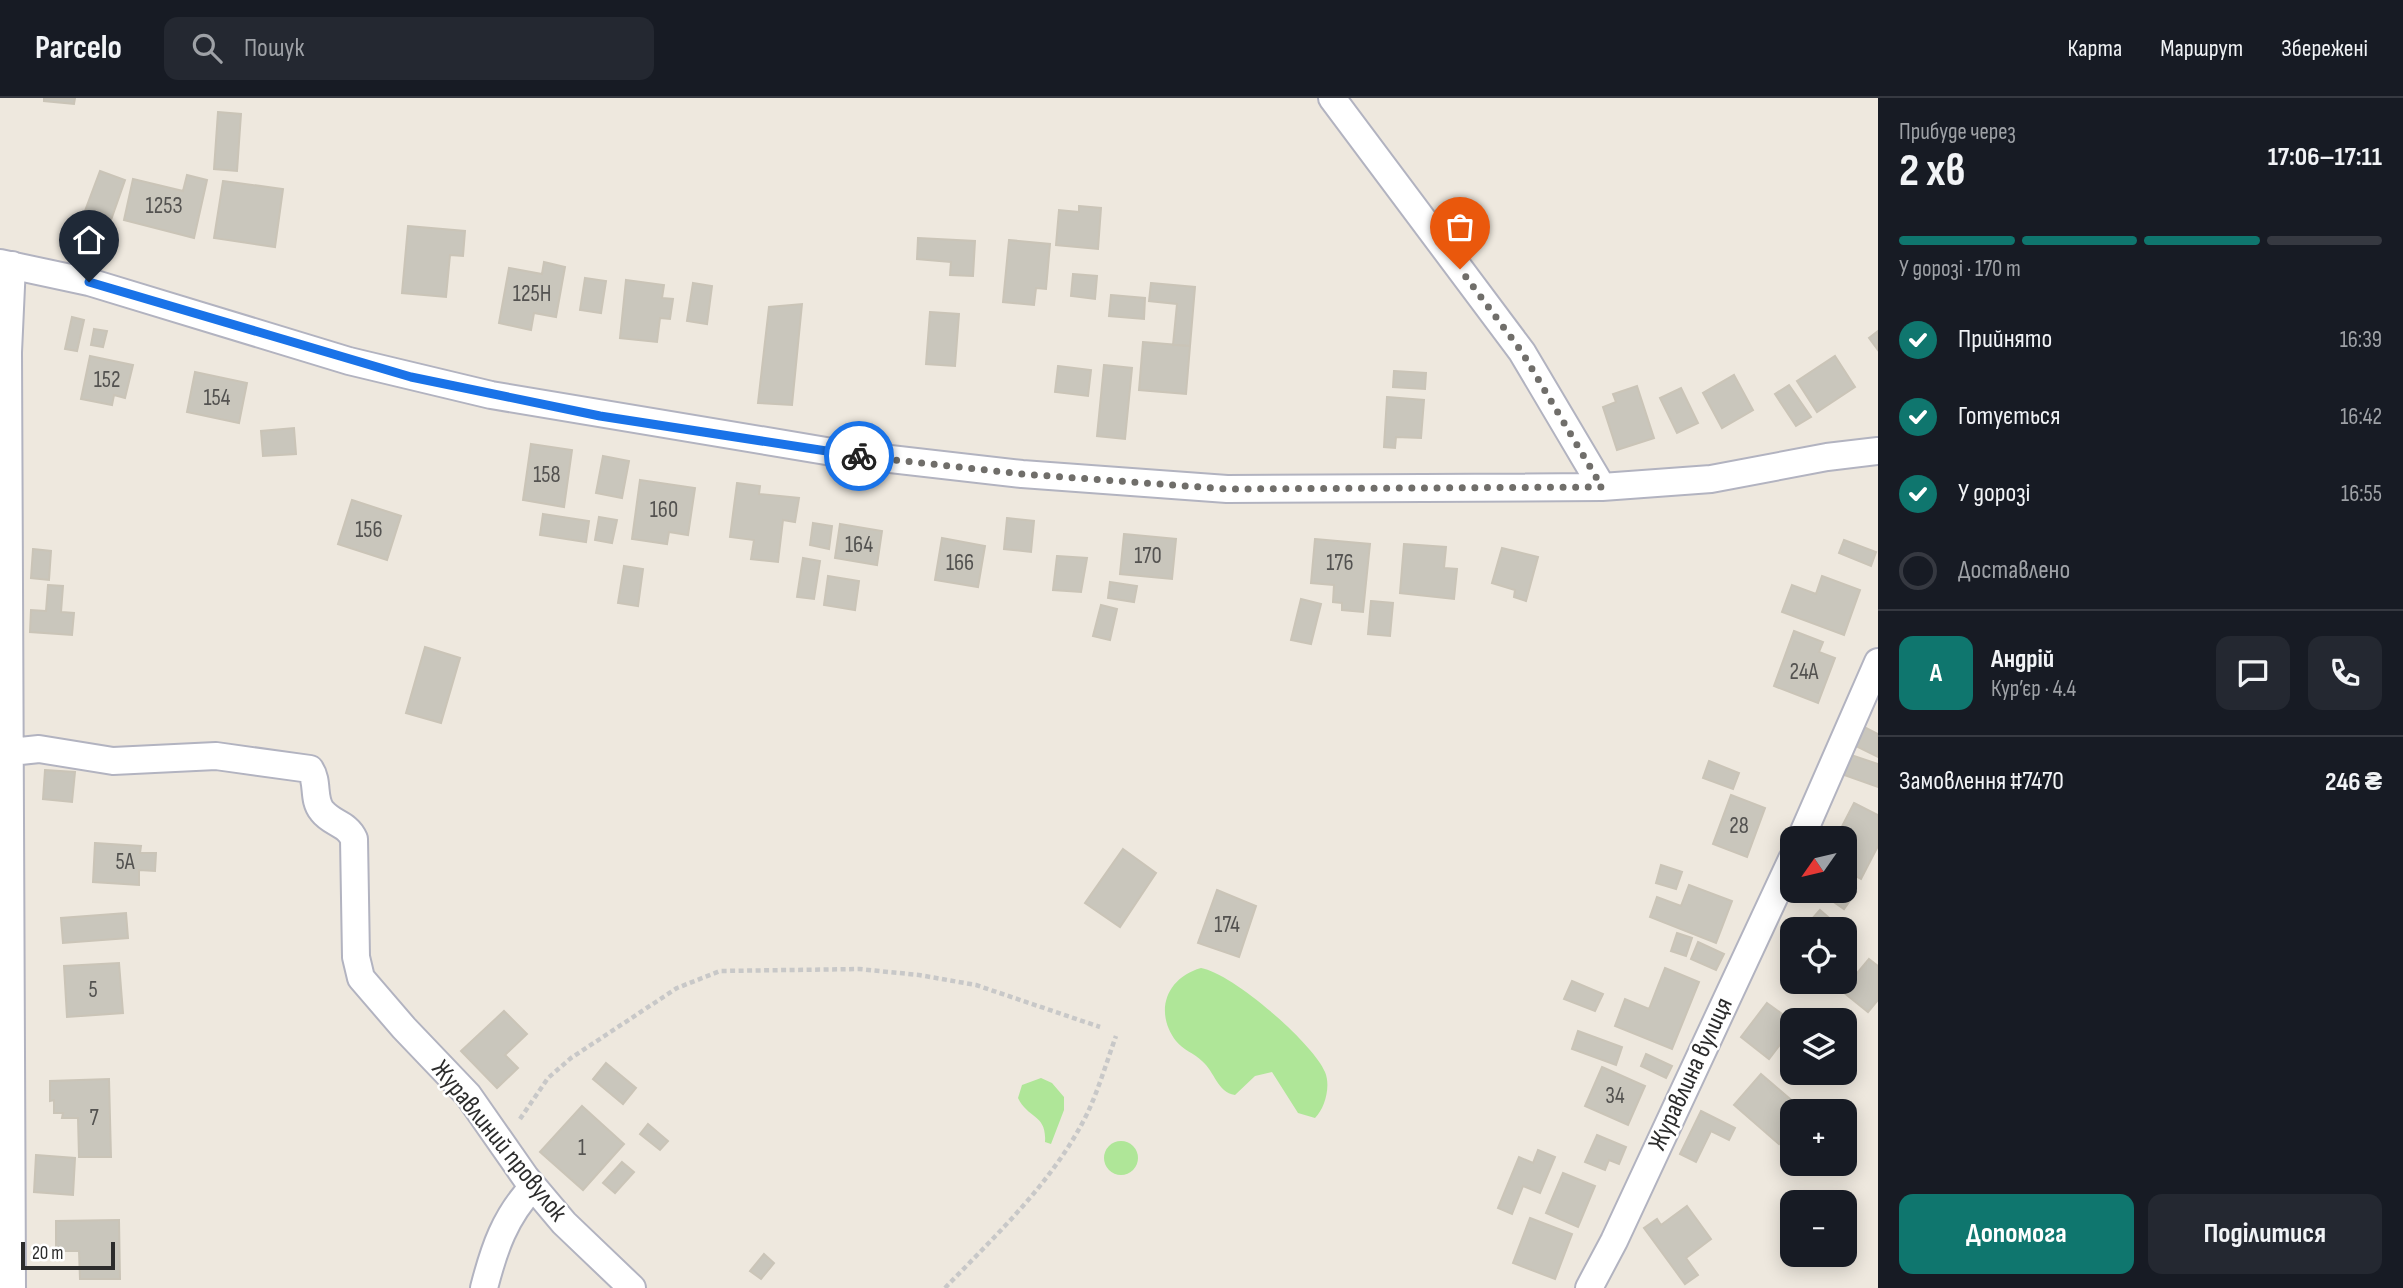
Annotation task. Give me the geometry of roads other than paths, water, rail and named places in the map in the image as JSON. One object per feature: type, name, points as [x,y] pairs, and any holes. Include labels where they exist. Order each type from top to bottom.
[{"type":"street","points":[[1332,98],[1522,352],[1602,487]]},
{"type":"street","points":[[12,1288],[11,752],[6,264],[89,282],[411,377],[600,416],[838,453],[1022,474],[1227,489],[1602,487],[1711,478],[1827,457],[1878,451]]},
{"type":"street","points":[[1806,826],[1878,662]]},
{"type":"street","name":"Журавлиний провулок","points":[[11,752],[39,749],[113,761],[216,757],[310,769],[316,782],[319,807],[327,816],[344,825],[354,839],[356,957],[361,978],[404,1028],[455,1079],[533,1187],[564,1223],[632,1288]]},
{"type":"street","name":"Журавлина вулиця","points":[[1588,1288],[1614,1241],[1780,885]]},
{"type":"street","points":[[484,1288],[498,1240],[515,1206],[533,1187]]}]
